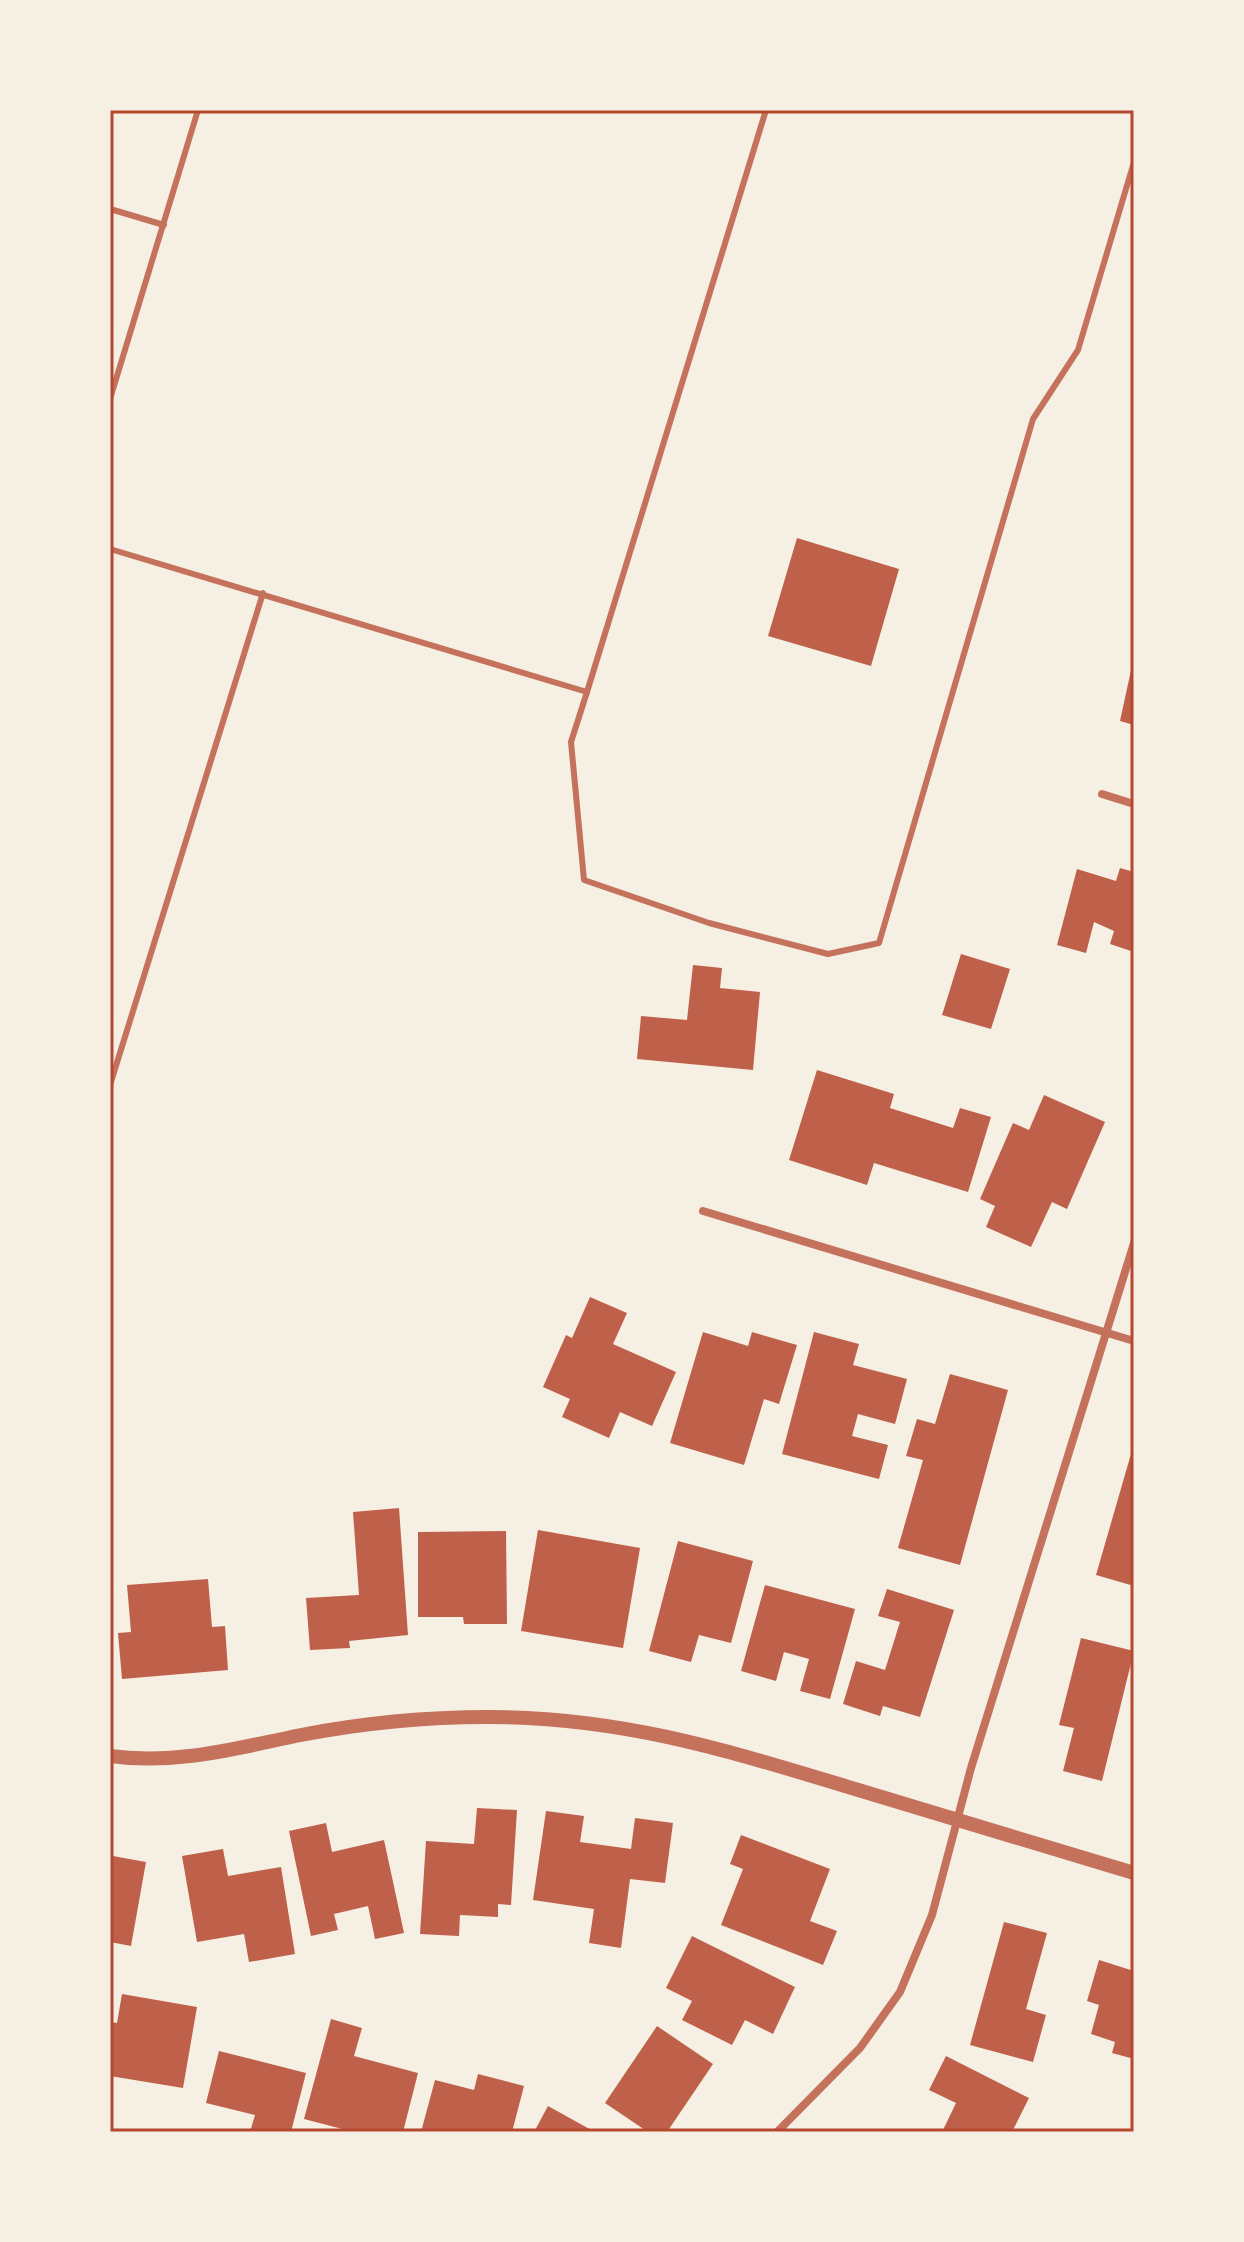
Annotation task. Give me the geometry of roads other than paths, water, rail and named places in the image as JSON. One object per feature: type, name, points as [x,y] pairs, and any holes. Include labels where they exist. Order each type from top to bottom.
[{"type":"street","points":[[1102,794],[1134,804]]},
{"type":"street","points":[[703,1211],[1134,1341]]},
{"type":"street","points":[[777,2132],[860,2048],[900,1992],[932,1915],[960,1820],[971,1768],[1134,1243]]},
{"type":"street","points":[[110,1756],[137,1760],[208,1756],[301,1735],[397,1721],[541,1718],[661,1733],[1134,1873]]},
{"type":"lane","points":[[110,399],[198,110]]},
{"type":"lane","points":[[766,110],[571,742],[584,880],[709,923],[828,954],[879,943],[1033,419],[1078,350],[1134,162]]},
{"type":"lane","points":[[110,209],[164,225]]},
{"type":"lane","points":[[110,549],[587,692]]},
{"type":"lane","points":[[110,1085],[263,593]]}]
